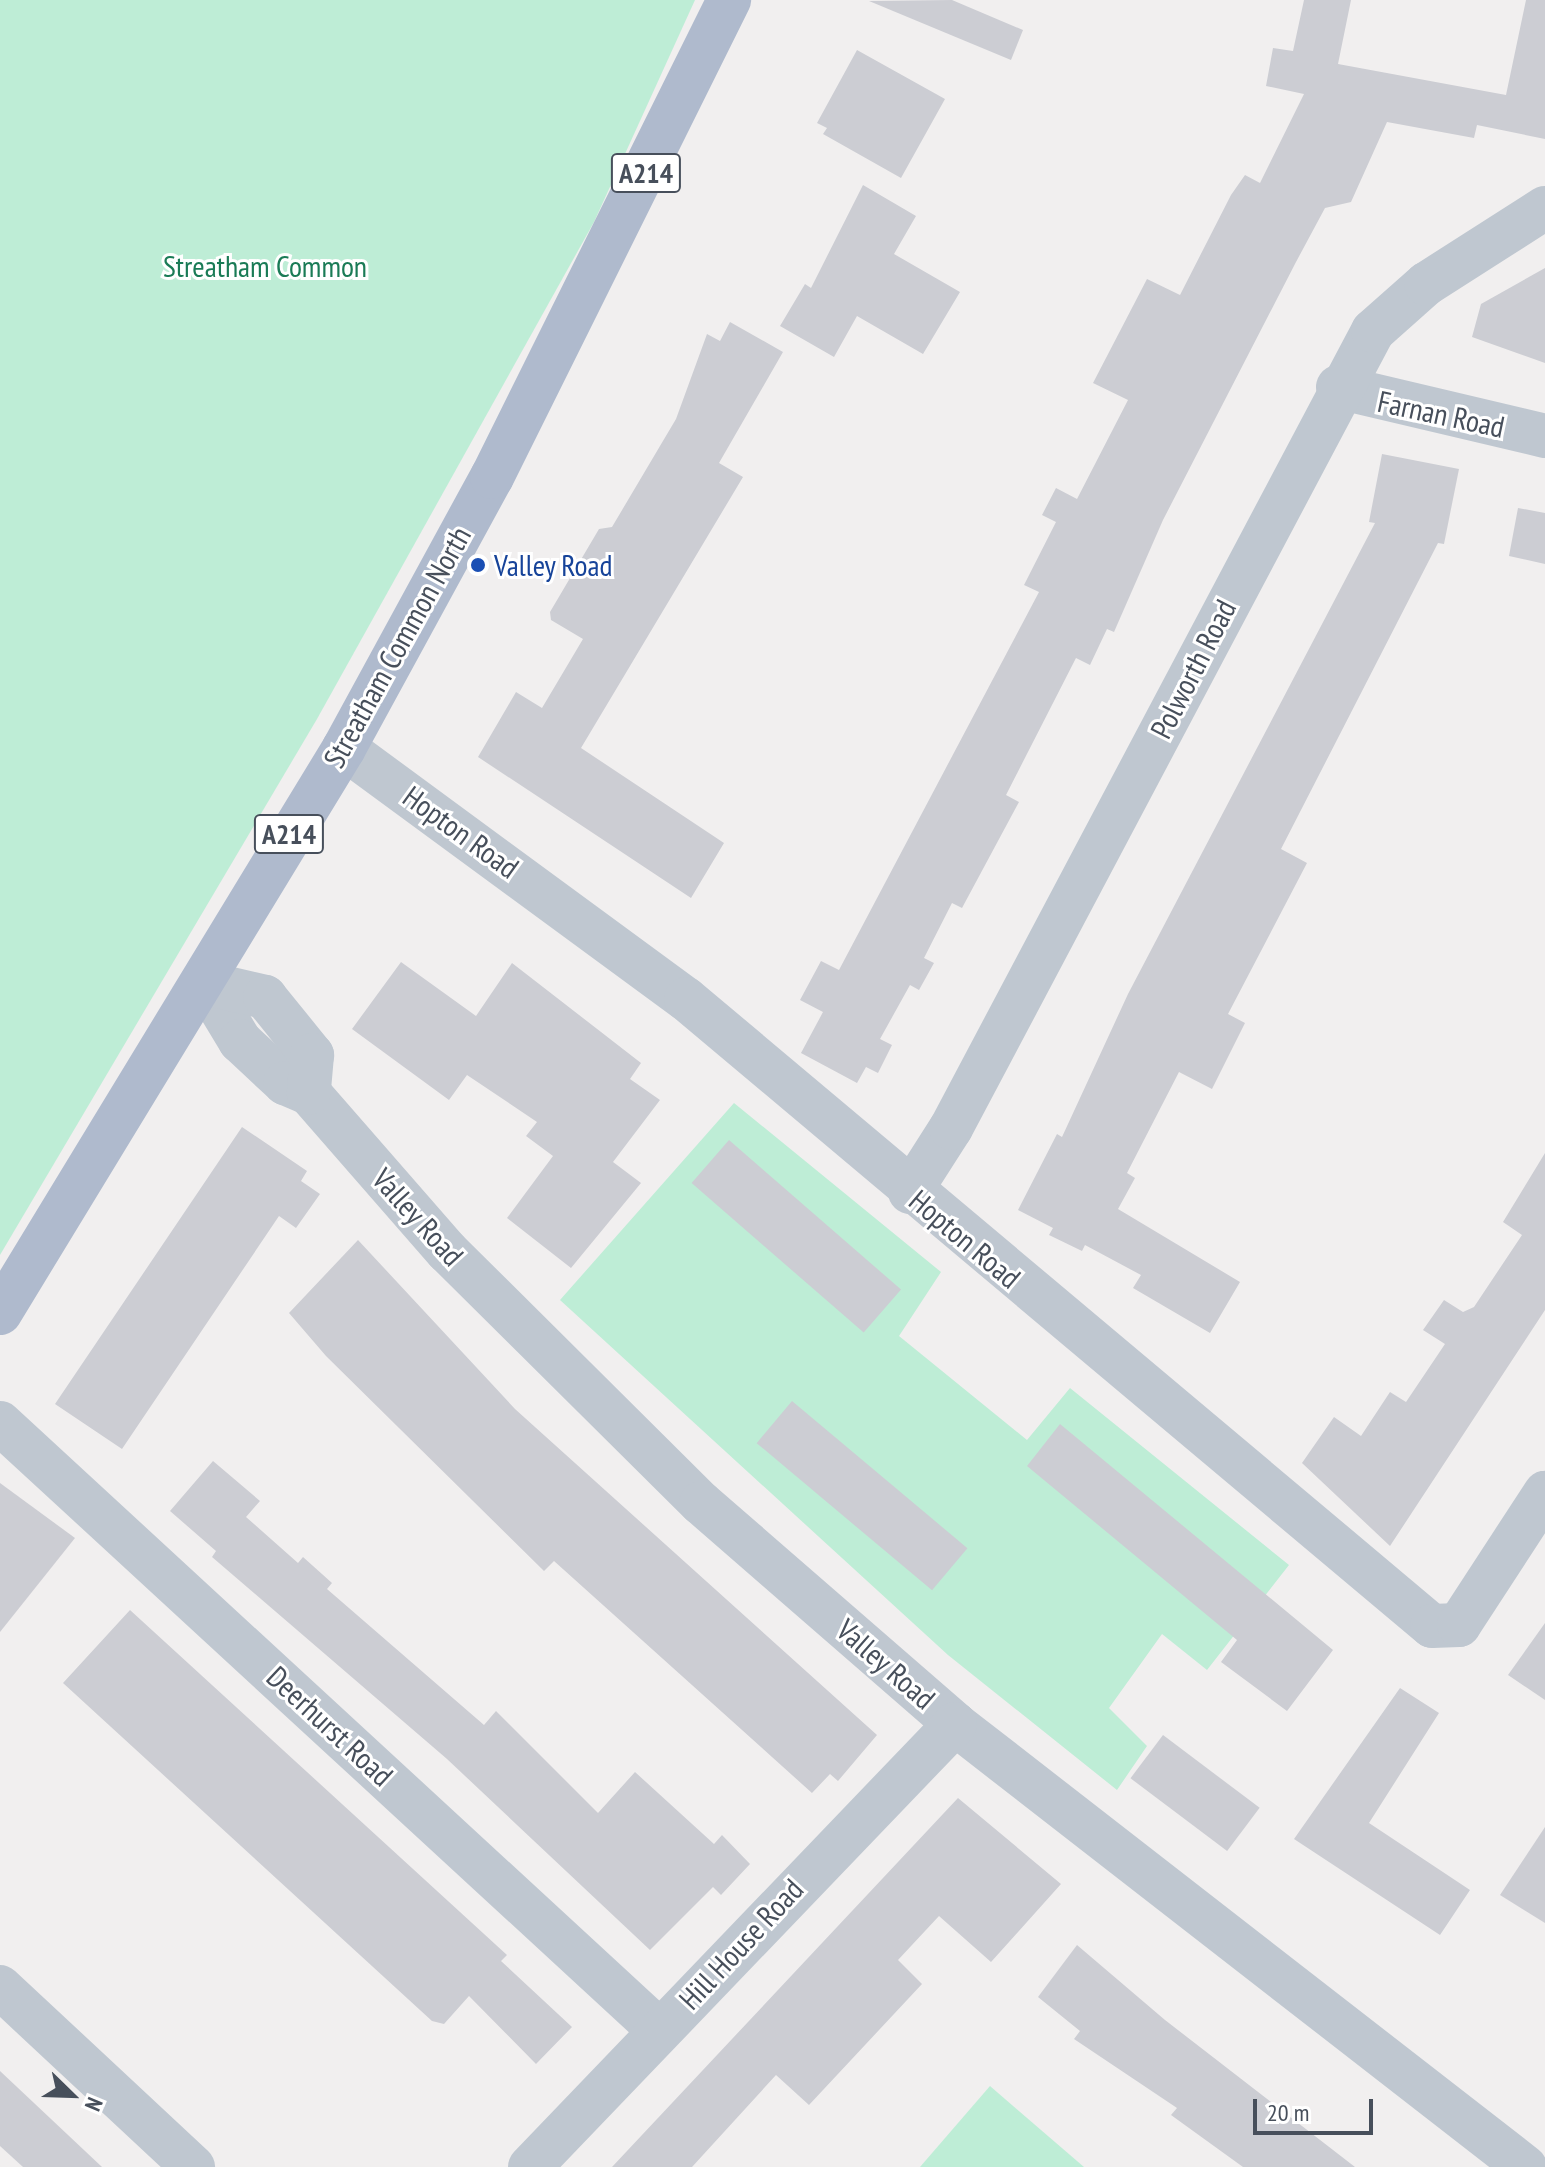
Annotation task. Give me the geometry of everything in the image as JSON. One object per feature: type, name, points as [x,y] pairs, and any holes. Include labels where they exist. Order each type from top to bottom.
[{"type":"main road","name":"Streatham Common North","points":[[0,1313],[205,983],[344,748],[492,477],[729,0]]},
{"type":"street","name":"Polworth Road","points":[[910,1192],[1090,869],[1338,387],[1373,331],[1426,284],[1545,208]]},
{"type":"street","name":"Farnan Road","points":[[1338,387],[1545,436]]},
{"type":"street","name":"Hopton Road","points":[[344,748],[686,999],[910,1192],[1432,1626],[1459,1625],[1545,1493]]},
{"type":"street","name":"Valley Road","points":[[205,983],[240,1041],[285,1083],[309,1093],[447,1251],[701,1503],[955,1724],[1525,2167]]},
{"type":"street","name":"Deerhurst Road","points":[[0,1423],[659,2030]]},
{"type":"street","name":"Hill House Road","points":[[530,2167],[955,1724]]},
{"type":"street","points":[[0,1987],[193,2167]]},
{"type":"green space","name":"Streatham Common","points":[[0,0],[695,0],[594,222],[317,719],[0,1255]]},
{"type":"green space","points":[[734,1103],[941,1272],[899,1336],[1027,1440],[1070,1388],[1289,1565],[1207,1670],[1162,1634],[1109,1708],[1147,1746],[1117,1790],[948,1655],[560,1300]]},
{"type":"green space","points":[[990,2086],[1084,2167],[920,2167]]},
{"type":"building","points":[[952,0],[1023,30],[1011,60],[869,1]]},
{"type":"building","points":[[1304,0],[1351,0],[1338,64],[1506,95],[1526,0],[1545,0],[1545,139],[1477,125],[1474,138],[1387,122],[1351,202],[1325,208],[1296,262],[1163,520],[1114,632],[1107,629],[1090,665],[1076,658],[1006,795],[1019,802],[962,908],[952,903],[924,958],[934,963],[919,990],[910,985],[880,1039],[892,1045],[878,1073],[866,1067],[857,1083],[801,1053],[823,1012],[800,1000],[821,961],[839,970],[1039,592],[1024,585],[1056,522],[1042,515],[1056,488],[1077,499],[1128,400],[1093,383],[1147,279],[1180,295],[1231,195],[1245,175],[1260,183],[1304,94],[1266,86],[1273,48],[1293,51]]},
{"type":"building","points":[[857,50],[945,99],[901,178],[823,134],[827,128],[817,123]]},
{"type":"building","points":[[863,185],[916,216],[894,254],[960,292],[923,354],[857,316],[834,357],[780,326],[805,284],[811,288]]},
{"type":"building","points":[[1545,268],[1545,363],[1472,337],[1481,304]]},
{"type":"building","points":[[730,322],[783,352],[719,463],[743,477],[581,748],[724,843],[691,898],[478,757],[516,692],[542,708],[583,639],[551,620],[550,612],[599,529],[612,527],[676,419],[707,334],[720,341]]},
{"type":"building","points":[[1382,454],[1459,469],[1444,544],[1438,543],[1281,849],[1307,863],[1228,1014],[1245,1023],[1212,1089],[1179,1072],[1127,1173],[1135,1178],[1118,1209],[1240,1282],[1210,1333],[1133,1288],[1141,1275],[1085,1245],[1082,1251],[1049,1235],[1053,1228],[1018,1210],[1057,1134],[1062,1137],[1128,994],[1375,523],[1369,522]]},
{"type":"building","points":[[1518,508],[1545,513],[1545,564],[1509,556]]},
{"type":"building","points":[[401,962],[476,1016],[512,963],[641,1063],[630,1079],[660,1100],[613,1162],[641,1183],[571,1268],[507,1218],[553,1156],[526,1136],[537,1122],[467,1075],[449,1100],[352,1029]]},
{"type":"building","points":[[242,1127],[307,1171],[301,1181],[320,1194],[296,1228],[279,1216],[122,1449],[55,1404]]},
{"type":"building","points":[[729,1140],[901,1290],[864,1333],[692,1183]]},
{"type":"building","points":[[1545,1153],[1545,1310],[1390,1546],[1302,1463],[1334,1417],[1361,1436],[1390,1392],[1406,1402],[1445,1344],[1423,1330],[1444,1300],[1463,1312],[1474,1307],[1522,1235],[1503,1222]]},
{"type":"building","points":[[358,1240],[515,1409],[877,1735],[838,1781],[830,1774],[812,1793],[554,1561],[544,1571],[326,1356],[289,1313]]},
{"type":"building","points":[[792,1401],[967,1548],[932,1590],[757,1443]]},
{"type":"building","points":[[1060,1424],[1333,1650],[1287,1711],[1221,1662],[1237,1640],[1027,1466]]},
{"type":"building","points":[[213,1461],[260,1501],[246,1517],[298,1563],[303,1557],[332,1583],[327,1589],[484,1725],[496,1711],[598,1813],[635,1772],[714,1844],[722,1835],[750,1864],[721,1895],[713,1887],[650,1950],[447,1759],[212,1557],[216,1551],[170,1511]]},
{"type":"building","points":[[0,1483],[75,1538],[0,1632]]},
{"type":"building","points":[[130,1610],[507,1955],[501,1961],[572,2027],[536,2064],[469,1996],[444,2024],[432,2021],[63,1683]]},
{"type":"building","points":[[1545,1623],[1545,1700],[1508,1675]]},
{"type":"building","points":[[1400,1688],[1439,1713],[1369,1823],[1470,1890],[1440,1935],[1294,1839]]},
{"type":"building","points":[[1163,1735],[1260,1808],[1227,1851],[1131,1778]]},
{"type":"building","points":[[958,1798],[1061,1884],[991,1962],[939,1916],[898,1960],[922,1984],[809,2105],[776,2075],[692,2167],[612,2167]]},
{"type":"building","points":[[1545,1827],[1545,1923],[1500,1895]]},
{"type":"building","points":[[1077,1945],[1165,2020],[1355,2167],[1243,2167],[1171,2115],[1177,2108],[1074,2039],[1080,2031],[1038,1997]]},
{"type":"building","points":[[0,2071],[102,2167],[23,2167],[0,2146]]},
{"type":"place","name":"Valley Road","points":[[478,565]]}]
